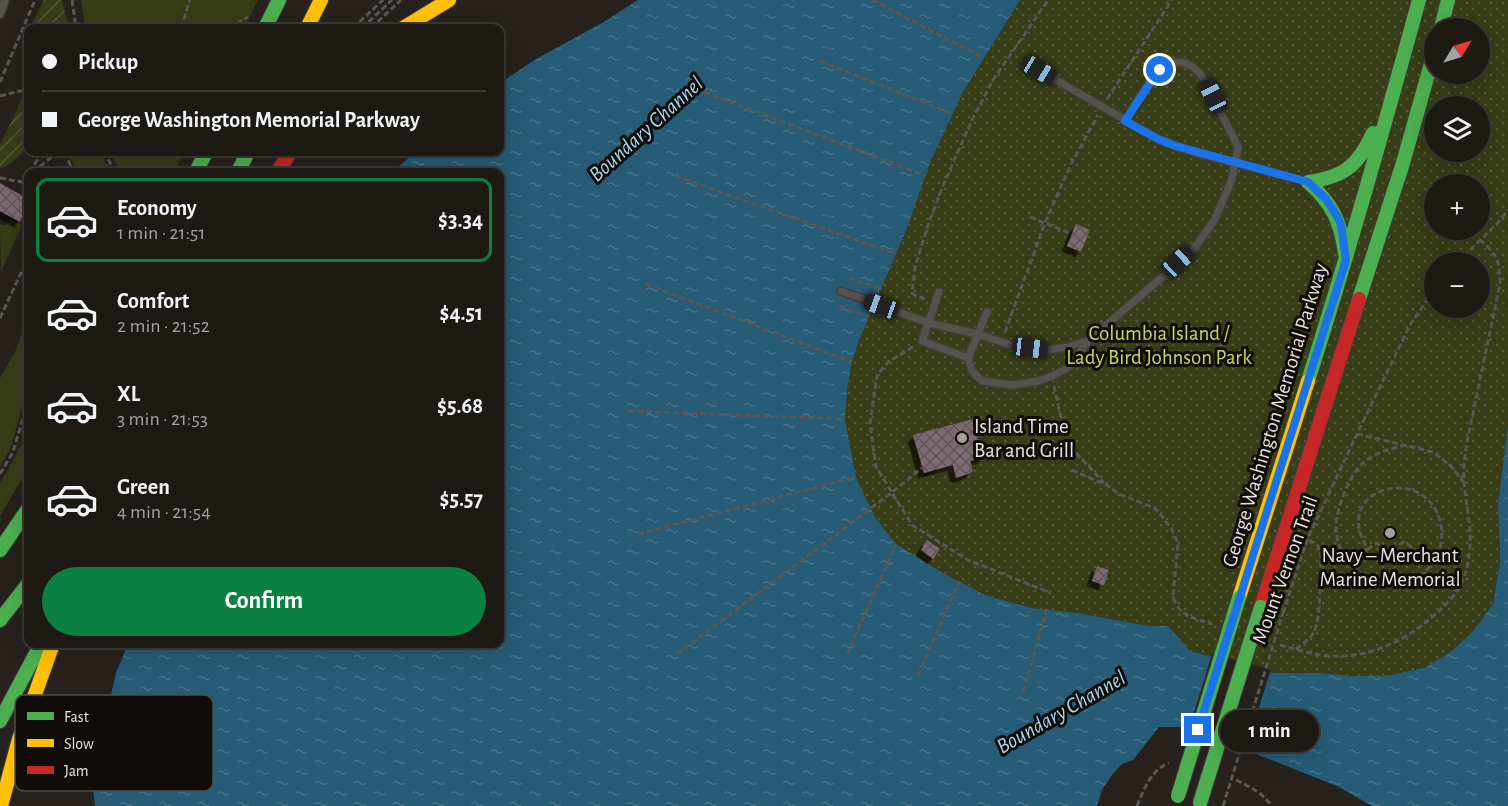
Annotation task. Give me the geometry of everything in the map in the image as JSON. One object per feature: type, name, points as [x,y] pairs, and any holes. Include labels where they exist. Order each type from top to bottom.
[{"type":"main road","points":[[267,24],[279,0]]},
{"type":"main road","points":[[309,24],[321,0]]},
{"type":"main road","points":[[410,24],[449,0]]},
{"type":"main road","name":"George Washington Memorial Parkway","points":[[1176,801],[1346,260],[1419,0]]},
{"type":"main road","points":[[1444,18],[1448,0]]},
{"type":"main road","points":[[1308,182],[1340,175],[1359,160],[1368,145],[1403,58]]},
{"type":"main road","name":"George Washington Memorial Parkway","points":[[1200,805],[1403,163],[1425,84]]},
{"type":"main road","points":[[1308,182],[1326,199],[1337,216],[1341,225],[1346,260]]},
{"type":"main road","points":[[0,550],[24,514]]},
{"type":"main road","points":[[0,620],[24,589]]},
{"type":"main road","points":[[0,721],[39,648]]},
{"type":"main road","points":[[35,695],[52,648]]},
{"type":"main road","points":[[1,806],[15,754]]},
{"type":"lane","points":[[0,14],[5,0]]},
{"type":"lane","points":[[987,312],[968,358],[972,371],[982,381],[1013,385],[1038,381],[1069,366],[1089,340],[1195,247],[1215,219],[1232,179],[1238,147],[1204,79],[1193,66],[1186,63],[1170,63],[1154,77],[1125,121]]},
{"type":"lane","points":[[1039,70],[1158,139],[1308,182]]},
{"type":"lane","points":[[841,291],[929,323],[977,334],[1014,346],[1046,350],[1068,347],[1089,340]]},
{"type":"lane","points":[[939,292],[922,341],[968,358]]},
{"type":"path","points":[[25,24],[35,0]]},
{"type":"path","points":[[72,0],[75,24]]},
{"type":"path","points":[[182,24],[190,0]]},
{"type":"path","points":[[357,24],[383,0]]},
{"type":"path","points":[[366,24],[392,0]]},
{"type":"path","points":[[375,24],[401,0]]},
{"type":"path","points":[[872,0],[984,58]]},
{"type":"path","points":[[936,304],[912,293],[915,267],[928,225],[971,122],[993,80],[1048,0]]},
{"type":"path","points":[[1106,101],[1172,0]]},
{"type":"path","points":[[236,24],[249,16]]},
{"type":"path","points":[[0,82],[24,26]]},
{"type":"path","points":[[820,62],[953,114]]},
{"type":"path","points":[[0,96],[24,91]]},
{"type":"path","points":[[704,92],[926,176]]},
{"type":"path","points":[[1001,342],[1070,166],[1099,113]]},
{"type":"path","points":[[38,168],[53,156]]},
{"type":"path","points":[[675,176],[896,254]]},
{"type":"path","points":[[0,178],[22,182],[24,180]]},
{"type":"path","points":[[1490,231],[1508,210]]},
{"type":"path","points":[[1030,217],[1072,234]]},
{"type":"path","points":[[1280,645],[1335,657],[1373,651],[1412,633],[1447,603],[1459,588],[1466,572],[1471,539],[1464,483],[1467,441],[1500,284],[1500,266],[1490,248],[1480,240],[1467,252]]},
{"type":"path","points":[[0,318],[24,267]]},
{"type":"path","points":[[849,278],[880,289]]},
{"type":"path","points":[[646,284],[852,362]]},
{"type":"path","points":[[0,301],[7,304]]},
{"type":"path","name":"Mount Vernon Trail","points":[[1223,806],[1307,540],[1410,325],[1424,305]]},
{"type":"path","points":[[839,307],[869,316]]},
{"type":"path","points":[[922,341],[888,362],[877,375],[870,424],[876,467],[912,525],[968,560],[1051,593]]},
{"type":"path","points":[[1052,376],[1066,440],[1108,486],[1119,494],[1152,507],[1166,521],[1178,543],[1173,597],[1175,603],[1188,616],[1216,625]]},
{"type":"path","points":[[628,411],[845,419]]},
{"type":"path","points":[[0,474],[13,452],[24,415]]},
{"type":"path","points":[[1357,434],[1433,452],[1451,466],[1464,483]]},
{"type":"path","points":[[1368,549],[1358,531],[1359,516],[1365,503],[1385,489],[1406,488],[1426,498],[1440,519],[1442,540],[1433,562],[1420,576],[1404,582],[1385,584],[1366,578],[1356,571],[1337,538],[1336,527],[1340,507],[1351,479],[1359,467],[1383,451],[1406,445]]},
{"type":"path","points":[[677,654],[922,468]]},
{"type":"path","points":[[1072,470],[1108,486]]},
{"type":"path","points":[[638,534],[856,477]]},
{"type":"path","points":[[1296,649],[1314,633],[1318,610],[1320,547],[1315,542],[1307,540]]},
{"type":"path","points":[[1349,562],[1377,543],[1382,548],[1393,549],[1404,542],[1433,562]]},
{"type":"path","points":[[847,654],[896,544]]},
{"type":"path","points":[[918,676],[959,581]]},
{"type":"path","points":[[1023,692],[1047,609]]},
{"type":"path","points":[[1137,806],[1149,779],[1161,766],[1173,761]]},
{"type":"path","points":[[1236,780],[1254,788],[1272,806]]},
{"type":"green space","points":[[44,0],[62,0],[68,24],[32,24]]},
{"type":"green space","points":[[81,0],[258,0],[246,24],[84,24]]},
{"type":"green space","name":"Columbia Island / Lady Bird Johnson Park","points":[[1020,0],[1508,0],[1508,424],[1498,504],[1500,562],[1493,604],[1474,630],[1452,651],[1426,667],[1391,675],[1274,673],[1189,651],[1168,626],[1149,626],[1078,613],[1032,608],[985,595],[896,545],[875,517],[856,477],[845,419],[848,384],[858,343],[906,231],[930,163],[962,94]]},
{"type":"green space","points":[[24,94],[24,152],[10,164],[0,168],[0,145]]},
{"type":"green space","points":[[70,156],[102,156],[109,168],[74,168]]},
{"type":"green space","points":[[111,156],[182,156],[176,168],[119,168]]},
{"type":"green space","points":[[10,219],[22,225],[1,272],[0,224],[5,226]]},
{"type":"green space","points":[[24,328],[24,402],[11,448],[0,466],[0,378],[15,352]]},
{"type":"green space","points":[[24,438],[24,476],[0,516],[0,483]]},
{"type":"water","name":"Boundary Channel","points":[[638,0],[1020,0],[962,94],[930,163],[906,231],[852,362],[845,419],[856,477],[875,517],[896,544],[985,595],[1032,608],[1078,613],[1149,626],[1168,626],[1190,651],[1274,673],[1391,675],[1426,667],[1452,651],[1474,630],[1493,604],[1500,562],[1498,504],[1508,424],[1508,806],[1372,806],[1339,787],[1254,753],[1183,727],[1159,727],[1133,760],[1122,764],[1112,775],[1102,790],[1097,806],[95,806],[93,791],[213,791],[213,695],[111,695],[116,673],[126,648],[504,648],[504,168],[397,168],[411,156],[504,156],[504,80],[536,59],[602,23]]},
{"type":"pier","points":[[1212,654],[1271,669],[1245,753],[1188,732]]},
{"type":"building","points":[[0,183],[24,197],[24,214],[20,222],[0,211]]},
{"type":"building","points":[[1076,224],[1090,230],[1081,252],[1067,246]]},
{"type":"building","points":[[973,419],[979,444],[982,443],[985,457],[970,461],[973,471],[956,478],[953,465],[924,473],[913,435]]},
{"type":"building","points":[[927,540],[940,549],[933,559],[921,550]]},
{"type":"building","points":[[1097,566],[1109,570],[1104,585],[1092,581]]},
{"type":"traffic: fast","points":[[267,24],[279,0]]},
{"type":"traffic: fast","points":[[1308,381],[1419,0]]},
{"type":"traffic: fast","points":[[1444,18],[1448,0]]},
{"type":"traffic: fast","points":[[1359,299],[1403,163],[1425,84]]},
{"type":"traffic: fast","points":[[1308,182],[1331,177],[1348,168],[1362,154],[1373,133]]},
{"type":"traffic: fast","points":[[198,168],[204,156]]},
{"type":"traffic: fast","points":[[240,168],[246,156]]},
{"type":"traffic: fast","points":[[1308,182],[1334,214],[1341,232],[1345,254]]},
{"type":"traffic: fast","points":[[0,550],[24,515]]},
{"type":"traffic: fast","points":[[0,620],[24,589]]},
{"type":"traffic: fast","points":[[1178,796],[1239,598]]},
{"type":"traffic: fast","points":[[1200,803],[1261,607]]},
{"type":"traffic: fast","points":[[0,721],[39,648]]},
{"type":"traffic: slow","points":[[309,24],[321,0]]},
{"type":"traffic: slow","points":[[410,24],[449,0]]},
{"type":"traffic: slow","points":[[1239,598],[1308,381]]},
{"type":"traffic: slow","points":[[35,695],[52,648]]},
{"type":"traffic: slow","points":[[1,806],[15,754]]},
{"type":"traffic: jam","points":[[280,168],[288,156]]},
{"type":"traffic: jam","points":[[1261,607],[1359,299]]},
{"type":"place","name":"Island Time Bar and Grill","points":[[962,438]]},
{"type":"place","name":"Navy – Merchant Marine Memorial","points":[[1390,533]]},
{"type":"route","points":[[1160,70],[1125,121],[1158,139],[1193,152],[1308,182],[1326,199],[1337,216],[1341,225],[1346,260],[1198,730]]}]
